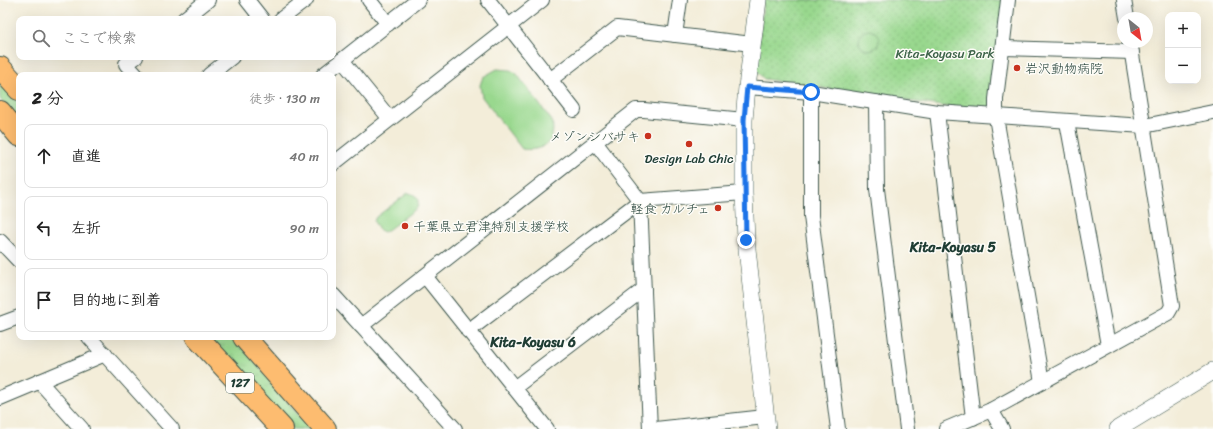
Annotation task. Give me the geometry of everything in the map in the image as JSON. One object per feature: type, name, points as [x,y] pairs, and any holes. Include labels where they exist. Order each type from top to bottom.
[{"type":"highway","points":[[0,68],[16,86]]},
{"type":"highway","points":[[0,112],[16,131]]},
{"type":"highway","name":"127","points":[[201,340],[282,429]]},
{"type":"highway","name":"127","points":[[247,340],[325,429]]},
{"type":"street","points":[[188,16],[208,0]]},
{"type":"street","points":[[247,0],[260,16]]},
{"type":"street","points":[[286,16],[306,0]]},
{"type":"street","points":[[369,0],[388,24]]},
{"type":"street","points":[[327,72],[418,0]]},
{"type":"street","points":[[488,0],[574,110]]},
{"type":"street","points":[[336,162],[542,0]]},
{"type":"street","points":[[675,35],[680,0]]},
{"type":"street","points":[[656,429],[766,423],[746,240],[744,193],[744,120],[758,0]]},
{"type":"street","points":[[1008,0],[996,99],[996,117],[1042,382]]},
{"type":"street","points":[[1124,0],[1125,12]]},
{"type":"street","points":[[550,80],[617,28],[752,44]]},
{"type":"street","points":[[1003,48],[1117,47]]},
{"type":"street","points":[[946,429],[992,410],[1168,312],[1172,306],[1131,48]]},
{"type":"street","points":[[132,60],[126,64],[133,72]]},
{"type":"street","points":[[213,72],[228,60]]},
{"type":"street","points":[[342,60],[390,119]]},
{"type":"street","points":[[747,87],[811,92],[937,112],[1066,122],[1144,126],[1213,112]]},
{"type":"street","points":[[811,92],[811,216],[838,429]]},
{"type":"street","points":[[876,102],[877,189],[906,429]]},
{"type":"street","points":[[361,326],[636,110],[744,120]]},
{"type":"street","points":[[937,112],[974,418]]},
{"type":"street","points":[[1066,122],[1108,345]]},
{"type":"street","points":[[595,142],[640,201],[650,429]]},
{"type":"street","points":[[468,331],[640,201],[744,193]]},
{"type":"street","points":[[0,241],[16,258]]},
{"type":"street","points":[[425,276],[547,429]]},
{"type":"street","points":[[514,388],[644,289]]},
{"type":"street","points":[[336,298],[455,429]]},
{"type":"street","points":[[0,324],[16,318]]},
{"type":"street","points":[[92,340],[172,429]]},
{"type":"street","points":[[0,398],[104,354]]},
{"type":"street","points":[[1118,429],[1213,371]]},
{"type":"street","points":[[39,381],[82,429]]},
{"type":"street","points":[[992,410],[1002,429]]},
{"type":"green space","name":"Kita-Koyasu Park","points":[[764,0],[1005,0],[993,107],[988,113],[764,79],[755,68]]},
{"type":"green space","points":[[869,30],[876,33],[879,40],[876,47],[869,50],[862,47],[859,40],[862,33]]},
{"type":"green space","points":[[497,69],[510,70],[516,73],[552,121],[552,135],[546,144],[535,149],[522,149],[482,97],[480,85],[483,77]]},
{"type":"green space","points":[[0,84],[16,100],[16,119],[0,99]]},
{"type":"green space","points":[[408,193],[416,196],[418,200],[417,208],[384,232],[378,229],[374,221],[376,217]]},
{"type":"green space","points":[[208,340],[236,340],[310,429],[292,429]]},
{"type":"place","name":"岩沢動物病院","points":[[1017,68]]},
{"type":"place","name":"メゾンシバサキ","points":[[648,136]]},
{"type":"place","name":"Design Lab Chic","points":[[689,144]]},
{"type":"place","name":"軽食 カルチェ","points":[[718,208]]},
{"type":"place","name":"千葉県立君津特別支援学校","points":[[405,226]]},
{"type":"district","name":"Kita-Koyasu 5","points":[[953,247]]},
{"type":"district","name":"Kita-Koyasu 6","points":[[533,342]]},
{"type":"route","points":[[746,240],[744,193],[744,120],[747,87],[811,92]]}]
